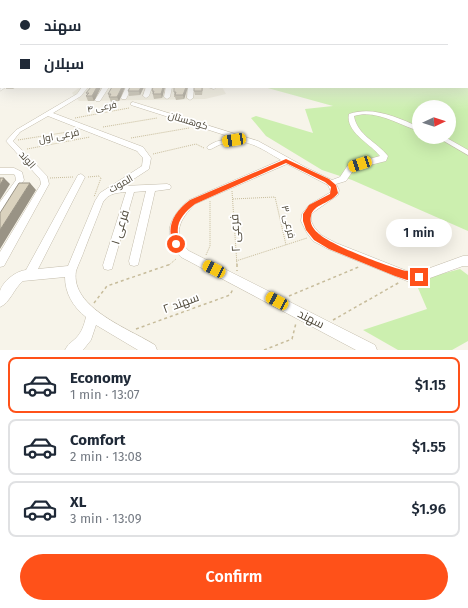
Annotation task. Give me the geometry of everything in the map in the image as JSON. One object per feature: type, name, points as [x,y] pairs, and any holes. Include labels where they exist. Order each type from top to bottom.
[{"type":"street","points":[[10,142],[18,131],[79,95],[84,88]]},
{"type":"street","points":[[98,100],[105,88]]},
{"type":"street","points":[[124,98],[129,88]]},
{"type":"street","points":[[146,96],[149,88]]},
{"type":"street","points":[[167,97],[169,88]]},
{"type":"street","points":[[190,98],[191,88]]},
{"type":"street","name":"کوهستان","points":[[133,104],[256,143],[286,161],[331,183]]},
{"type":"street","points":[[412,126],[366,112],[356,112],[351,115],[351,120],[360,132],[384,156],[383,159],[351,167],[343,179],[331,183],[334,186],[335,193],[312,208],[307,214],[306,221],[310,230],[315,235],[332,246],[395,272],[411,276],[424,276],[463,261],[468,261]]},
{"type":"street","points":[[47,113],[140,149],[147,155]]},
{"type":"street","points":[[211,147],[223,142],[244,139]]},
{"type":"street","name":"الوند","points":[[0,262],[45,184],[44,178],[10,142]]},
{"type":"street","points":[[452,144],[468,153]]},
{"type":"street","name":"الموت","points":[[90,313],[77,300],[71,291],[69,280],[71,271],[99,201],[103,195],[110,190],[145,169],[148,163],[147,155]]},
{"type":"street","points":[[183,252],[176,244],[174,232],[176,220],[182,210],[192,202],[286,161]]},
{"type":"street","points":[[0,209],[20,180],[19,174],[14,171],[1,172]]},
{"type":"street","points":[[30,274],[81,177]]},
{"type":"street","points":[[110,190],[167,187]]},
{"type":"street","points":[[134,261],[151,188]]},
{"type":"street","name":"فرعی ۱","points":[[108,265],[131,189]]},
{"type":"street","name":"سهند","points":[[183,252],[370,350]]},
{"type":"street","points":[[0,302],[14,281],[20,276],[71,271]]},
{"type":"street","points":[[90,313],[124,334],[139,341],[150,350]]},
{"type":"street","points":[[72,350],[86,337],[90,328],[90,313]]},
{"type":"path","name":"فرعی ۴","points":[[65,119],[141,106]]},
{"type":"path","points":[[10,142],[169,115]]},
{"type":"path","points":[[118,141],[201,125]]},
{"type":"path","name":"فرعی اول","points":[[18,151],[103,134]]},
{"type":"path","points":[[147,155],[196,144],[207,150],[211,147]]},
{"type":"path","name":"فرعی ۲","points":[[232,185],[238,281]]},
{"type":"path","points":[[202,263],[210,246],[210,194]]},
{"type":"path","name":"فرعی ۳","points":[[233,199],[275,197],[286,245]]},
{"type":"path","points":[[236,261],[315,235]]},
{"type":"path","points":[[90,313],[107,286],[171,264],[183,252]]},
{"type":"path","points":[[277,301],[371,262]]},
{"type":"path","points":[[324,325],[411,276]]},
{"type":"path","name":"سهند ۲","points":[[124,334],[230,295],[238,281]]},
{"type":"path","points":[[264,350],[292,340],[298,312]]},
{"type":"shaded area","points":[[79,88],[223,88],[226,94],[205,99],[79,101],[72,93]]},
{"type":"green space","points":[[268,88],[468,88],[468,231],[352,180],[322,170],[266,136],[251,118],[256,116],[313,133],[305,109],[333,106]]},
{"type":"green space","points":[[460,269],[468,275],[468,341],[452,350],[398,350],[363,330],[427,309],[415,281]]},
{"type":"building","points":[[90,88],[96,88],[92,96],[86,96],[89,93],[86,93]]},
{"type":"building","points":[[111,88],[122,88],[117,97],[109,97],[111,94],[108,94]]},
{"type":"building","points":[[130,88],[140,88],[139,91],[128,91]]},
{"type":"building","points":[[153,88],[163,88],[161,94],[153,94],[154,91],[152,91]]},
{"type":"building","points":[[174,88],[186,88],[183,95],[175,95],[176,92],[174,92]]},
{"type":"building","points":[[194,88],[202,88],[202,91],[194,91]]},
{"type":"building","points":[[0,178],[4,178],[0,185]]},
{"type":"building","points":[[19,183],[30,183],[0,230],[0,213]]},
{"type":"route","points":[[176,244],[174,232],[176,220],[182,210],[192,202],[286,161],[331,183],[334,186],[335,193],[312,208],[307,214],[306,221],[310,230],[317,238],[332,246],[395,272],[407,276],[419,277]]}]
